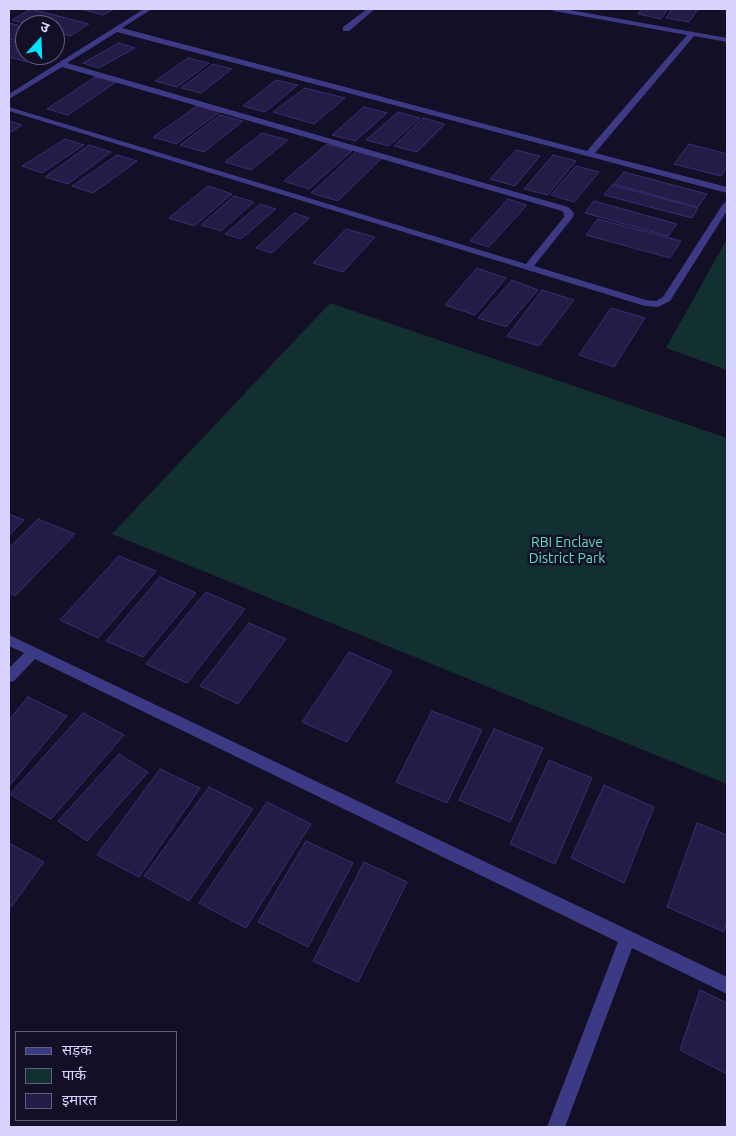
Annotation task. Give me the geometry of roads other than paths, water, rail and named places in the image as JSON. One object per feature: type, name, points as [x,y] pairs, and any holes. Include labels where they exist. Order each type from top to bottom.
[{"type":"street","points":[[65,61],[148,9]]},
{"type":"street","points":[[346,29],[371,9]]},
{"type":"street","points":[[554,9],[727,40]]},
{"type":"street","points":[[116,29],[727,190]]},
{"type":"street","points":[[590,153],[692,34]]},
{"type":"street","points":[[9,97],[59,65]]},
{"type":"street","points":[[64,65],[565,209],[569,213],[568,217],[528,268]]},
{"type":"street","points":[[9,109],[645,303],[658,304],[667,300],[727,204]]},
{"type":"street","points":[[9,640],[727,986]]},
{"type":"street","points":[[9,678],[32,652]]},
{"type":"street","points":[[556,1127],[627,938]]},
{"type":"park label","name":"RBI Enclave District Park","points":[[567,550]]}]
